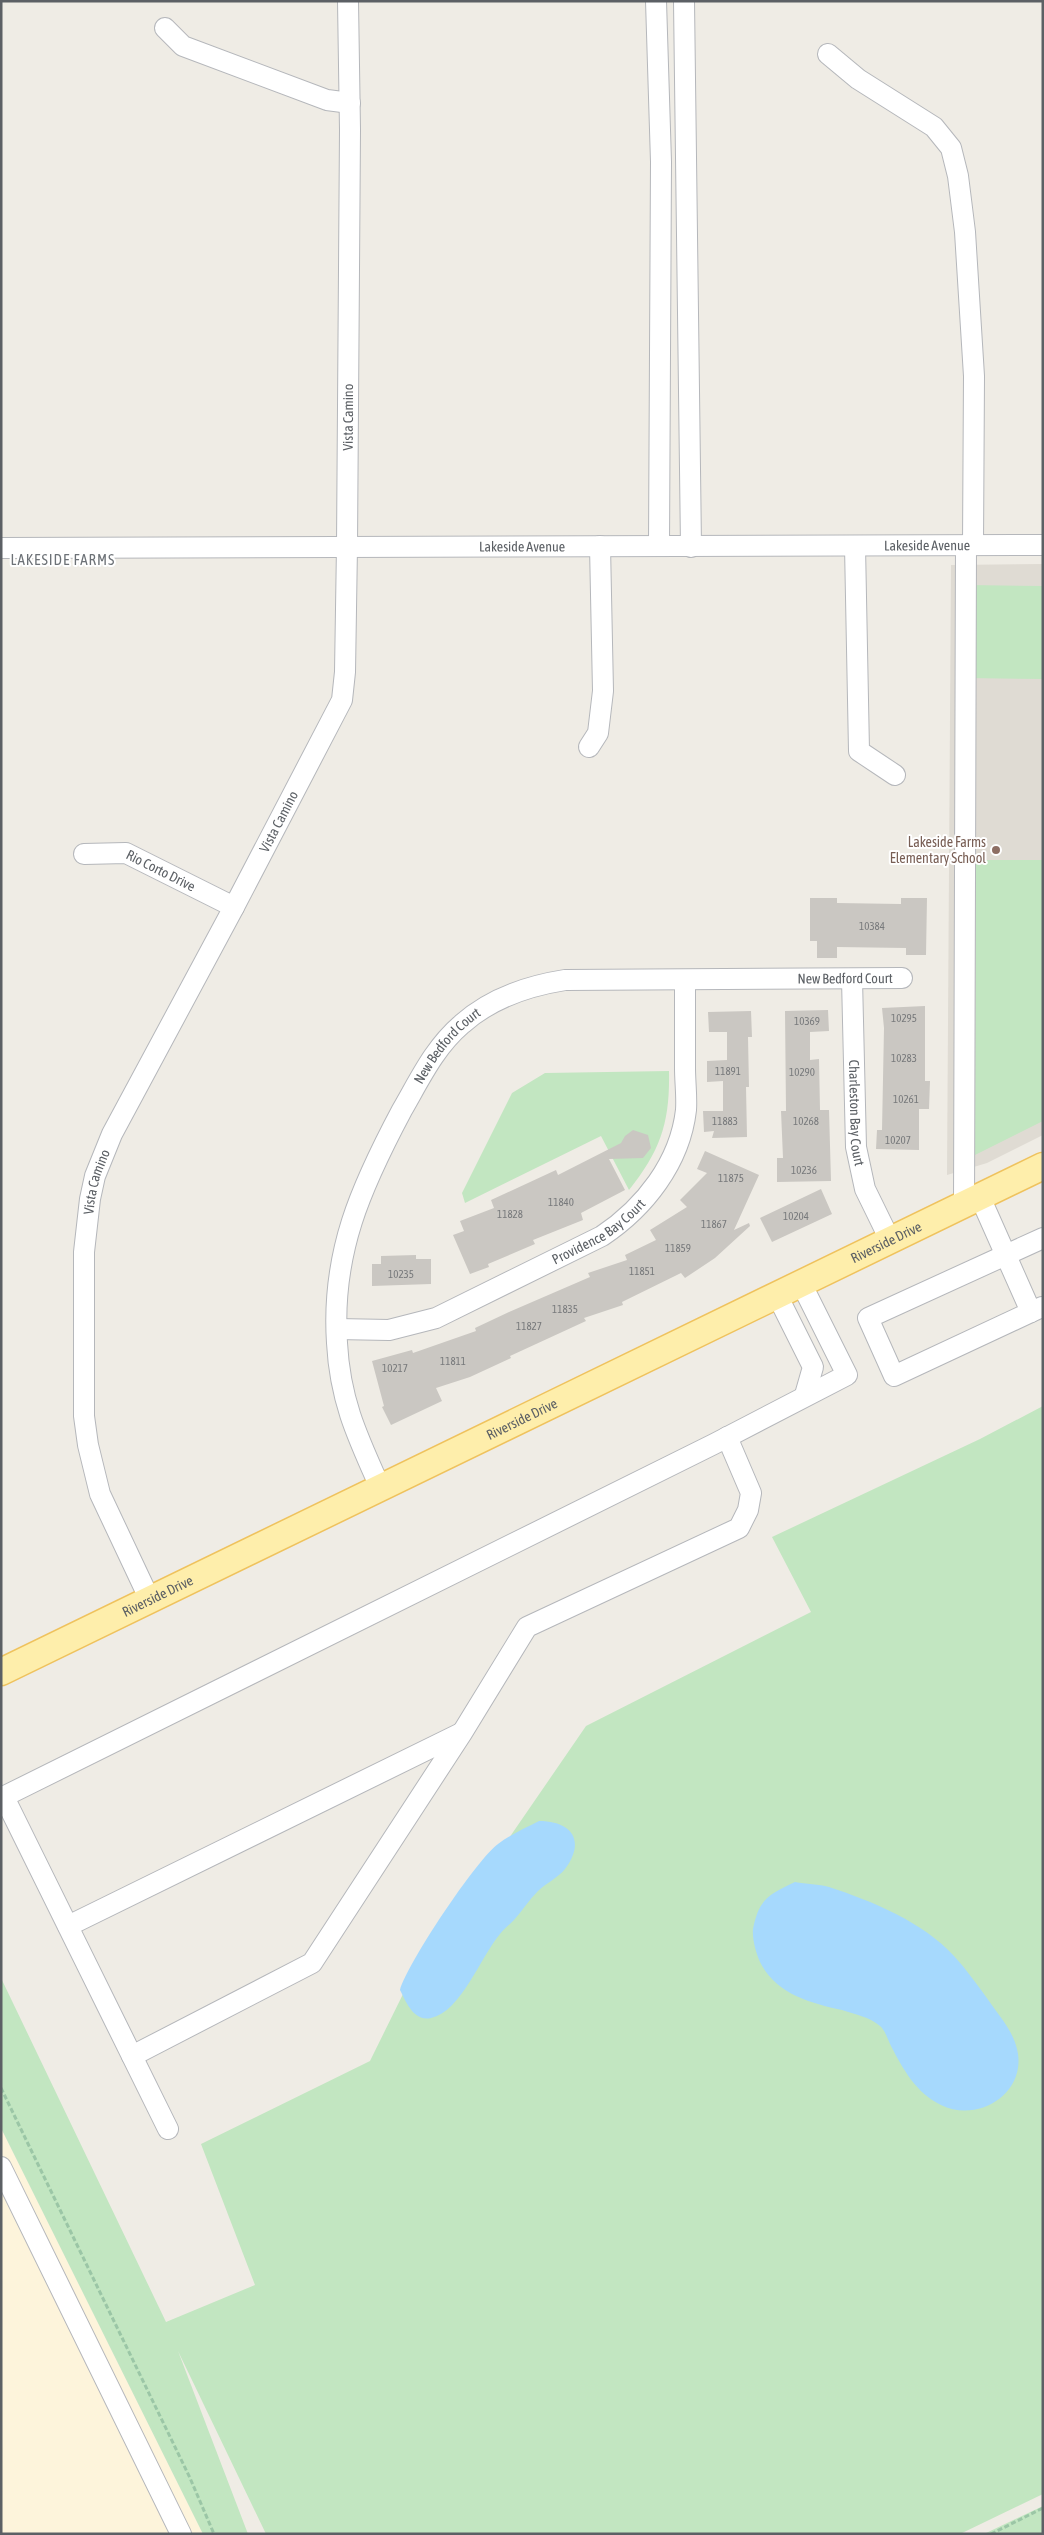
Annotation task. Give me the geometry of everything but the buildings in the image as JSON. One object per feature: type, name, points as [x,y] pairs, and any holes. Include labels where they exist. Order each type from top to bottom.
[{"type":"main road","name":"Riverside Drive","points":[[1,1672],[149,1598],[972,1202],[1043,1166]]},
{"type":"street","name":"Vista Camino","points":[[149,1598],[100,1494],[88,1445],[84,1416],[84,1252],[90,1199],[95,1176],[112,1134],[234,907],[342,700],[345,672],[347,546],[350,103],[348,1]]},
{"type":"street","points":[[656,1],[661,162],[659,546]]},
{"type":"street","points":[[684,1],[691,547]]},
{"type":"street","points":[[164,28],[183,46],[327,100],[350,103]]},
{"type":"street","points":[[828,54],[858,79],[934,127],[951,148],[958,176],[965,232],[974,376],[970,545],[972,1202],[1006,1255],[1037,1310],[894,1376],[868,1318],[1006,1255],[1043,1238]]},
{"type":"street","name":"Lakeside Avenue","points":[[1,548],[1043,545]]},
{"type":"street","points":[[589,747],[598,733],[603,692],[600,546]]},
{"type":"street","points":[[855,546],[859,751],[895,775]]},
{"type":"street","name":"Rio Corto Drive","points":[[84,854],[126,853],[234,907]]},
{"type":"street","name":"New Bedford Court","points":[[380,1487],[346,1406],[340,1374],[336,1329],[339,1278],[344,1250],[360,1194],[430,1059],[448,1037],[479,1010],[499,999],[542,984],[565,980],[685,981],[902,978]]},
{"type":"street","name":"Charleston Bay Court","points":[[852,979],[856,1147],[865,1189],[890,1240]]},
{"type":"street","name":"Providence Bay Court","points":[[336,1329],[389,1330],[436,1318],[602,1236],[643,1202],[666,1170],[675,1151],[686,1110],[685,981]]},
{"type":"street","points":[[168,2129],[2,1797],[728,1437],[805,1395],[847,1375],[801,1283]]},
{"type":"street","points":[[777,1295],[813,1367],[805,1395]]},
{"type":"street","points":[[801,1343],[826,1330]]},
{"type":"street","points":[[132,2056],[312,1964],[462,1733],[527,1627],[739,1528],[748,1510],[751,1493],[728,1437]]},
{"type":"street","points":[[68,1926],[462,1733]]},
{"type":"street","points":[[1,2168],[181,2534]]},
{"type":"path","points":[[1,2088],[190,2478],[214,2534]]},
{"type":"path","points":[[991,2534],[1043,2508]]},
{"type":"shaded area","name":"Lakeside Farms Elementary School","points":[[1043,564],[1043,1135],[987,1163],[947,1175],[951,565]]},
{"type":"shaded area","points":[[1,2128],[203,2534],[1,2534]]},
{"type":"green space","points":[[969,585],[1043,586],[1043,679],[967,678]]},
{"type":"green space","points":[[976,860],[1043,860],[1043,1121],[975,1155]]},
{"type":"green space","points":[[669,1071],[668,1105],[661,1135],[649,1162],[629,1190],[601,1136],[465,1203],[462,1193],[512,1093],[545,1073]]},
{"type":"green space","points":[[1043,1406],[1043,2494],[960,2534],[266,2534],[178,2351],[248,2534],[203,2534],[1,2128],[1,1978],[166,2322],[255,2285],[201,2144],[370,2061],[406,1988],[586,1726],[811,1612],[772,1537],[980,1439]]},
{"type":"green space","points":[[1043,2506],[1043,2534],[984,2534]]},
{"type":"water","points":[[539,1821],[560,1825],[572,1834],[575,1842],[574,1850],[565,1869],[538,1891],[500,1934],[470,1982],[452,2005],[442,2014],[431,2018],[420,2017],[415,2014],[400,1990],[415,1958],[443,1913],[474,1870],[498,1844]]},
{"type":"water","points":[[795,1882],[829,1887],[879,1906],[927,1933],[954,1956],[1002,2019],[1014,2039],[1018,2054],[1018,2069],[1014,2082],[1006,2093],[995,2102],[983,2108],[955,2110],[941,2105],[924,2094],[911,2080],[883,2030],[876,2023],[857,2014],[806,2000],[775,1982],[767,1973],[757,1954],[753,1937],[755,1919],[766,1899]]},
{"type":"place","name":"Lakeside Farms Elementary School","points":[[996,850]]},
{"type":"district","name":"LAKESIDE FARMS","points":[[63,560]]}]
